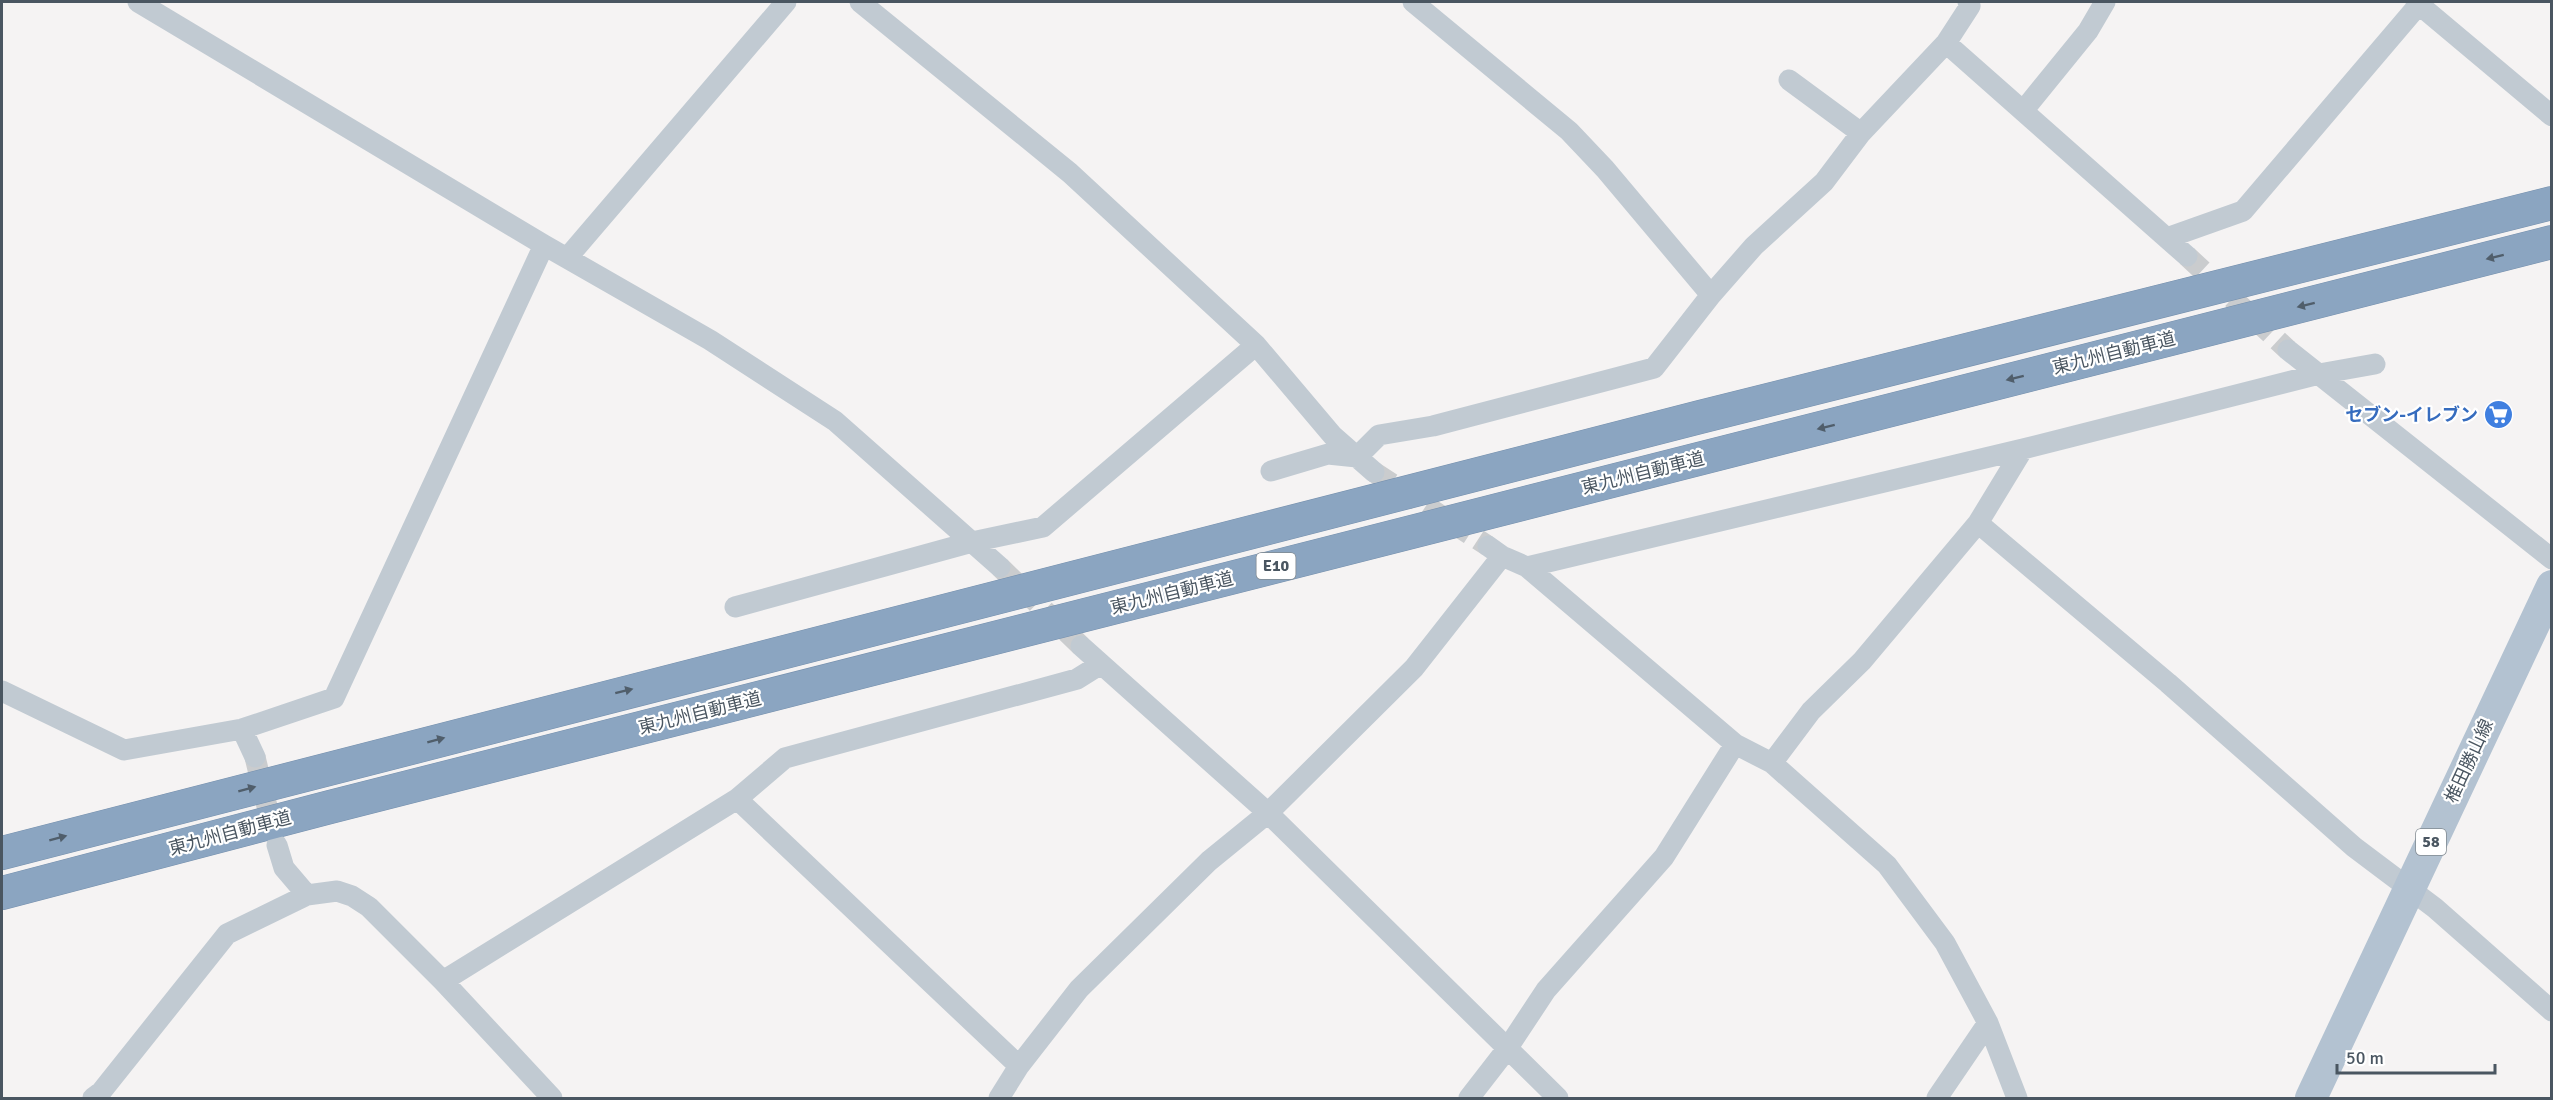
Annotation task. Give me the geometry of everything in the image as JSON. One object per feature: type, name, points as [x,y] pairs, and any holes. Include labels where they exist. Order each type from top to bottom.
[{"type":"highway","name":"E10","points":[[2,853],[1677,423],[2552,203]]},
{"type":"highway","name":"東九州自動車道","points":[[2,893],[365,798],[2552,242]]},
{"type":"main road","name":"椎田勝山線","points":[[2311,1098],[2552,586]]},
{"type":"street","points":[[138,2],[544,245],[710,340],[835,421],[1000,567]]},
{"type":"street","points":[[567,258],[786,2]]},
{"type":"street","points":[[860,2],[1070,173],[1256,345],[1333,436],[1374,472]]},
{"type":"street","points":[[1413,2],[1569,131],[1605,169],[1711,295]]},
{"type":"street","points":[[1357,457],[1379,435],[1433,426],[1654,368],[1711,295],[1754,246],[1824,182],[1861,134],[1946,43],[1970,6],[1968,2]]},
{"type":"street","points":[[2023,111],[2088,31],[2105,2]]},
{"type":"street","points":[[2168,238],[2243,211],[2418,2],[2552,116]]},
{"type":"street","points":[[1946,43],[2187,256]]},
{"type":"street","points":[[1789,80],[1861,134]]},
{"type":"street","points":[[2,691],[124,750],[243,729],[334,698],[544,245]]},
{"type":"street","points":[[735,607],[972,542],[1043,527],[1256,345]]},
{"type":"street","points":[[2288,350],[2552,559]]},
{"type":"street","points":[[1527,567],[2023,449],[2319,374],[2375,364]]},
{"type":"street","points":[[1772,763],[1811,711],[1862,661],[1978,523],[2023,449]]},
{"type":"street","points":[[1270,471],[1328,454],[1357,457]]},
{"type":"street","points":[[1978,523],[2168,683],[2354,847],[2408,890],[2435,908],[2552,1011]]},
{"type":"street","points":[[999,1098],[1019,1066],[1079,989],[1209,861],[1268,813],[1414,668],[1495,551],[1527,567],[1735,744],[1772,763],[1887,865],[1946,943],[1988,1023],[2017,1098]]},
{"type":"street","points":[[1081,646],[1268,813],[1558,1098]]},
{"type":"street","points":[[442,981],[737,799],[785,758],[1077,679],[1101,664]]},
{"type":"street","points":[[243,729],[255,757]]},
{"type":"street","points":[[1468,1098],[1507,1049],[1546,990],[1664,857],[1735,744]]},
{"type":"street","points":[[737,799],[1019,1066]]},
{"type":"street","points":[[277,845],[284,868],[308,895]]},
{"type":"street","points":[[93,1098],[101,1092],[227,934],[308,895],[337,891],[352,896],[369,907],[552,1098]]},
{"type":"street","points":[[1937,1098],[1988,1023]]},
{"type":"tunnel","points":[[2187,256],[2288,350]]},
{"type":"tunnel","points":[[1374,472],[1488,546]]},
{"type":"tunnel","points":[[1000,567],[1081,646]]},
{"type":"tunnel","points":[[255,757],[274,835]]},
{"type":"place","name":"セブン-イレブン","points":[[2499,415]]}]
